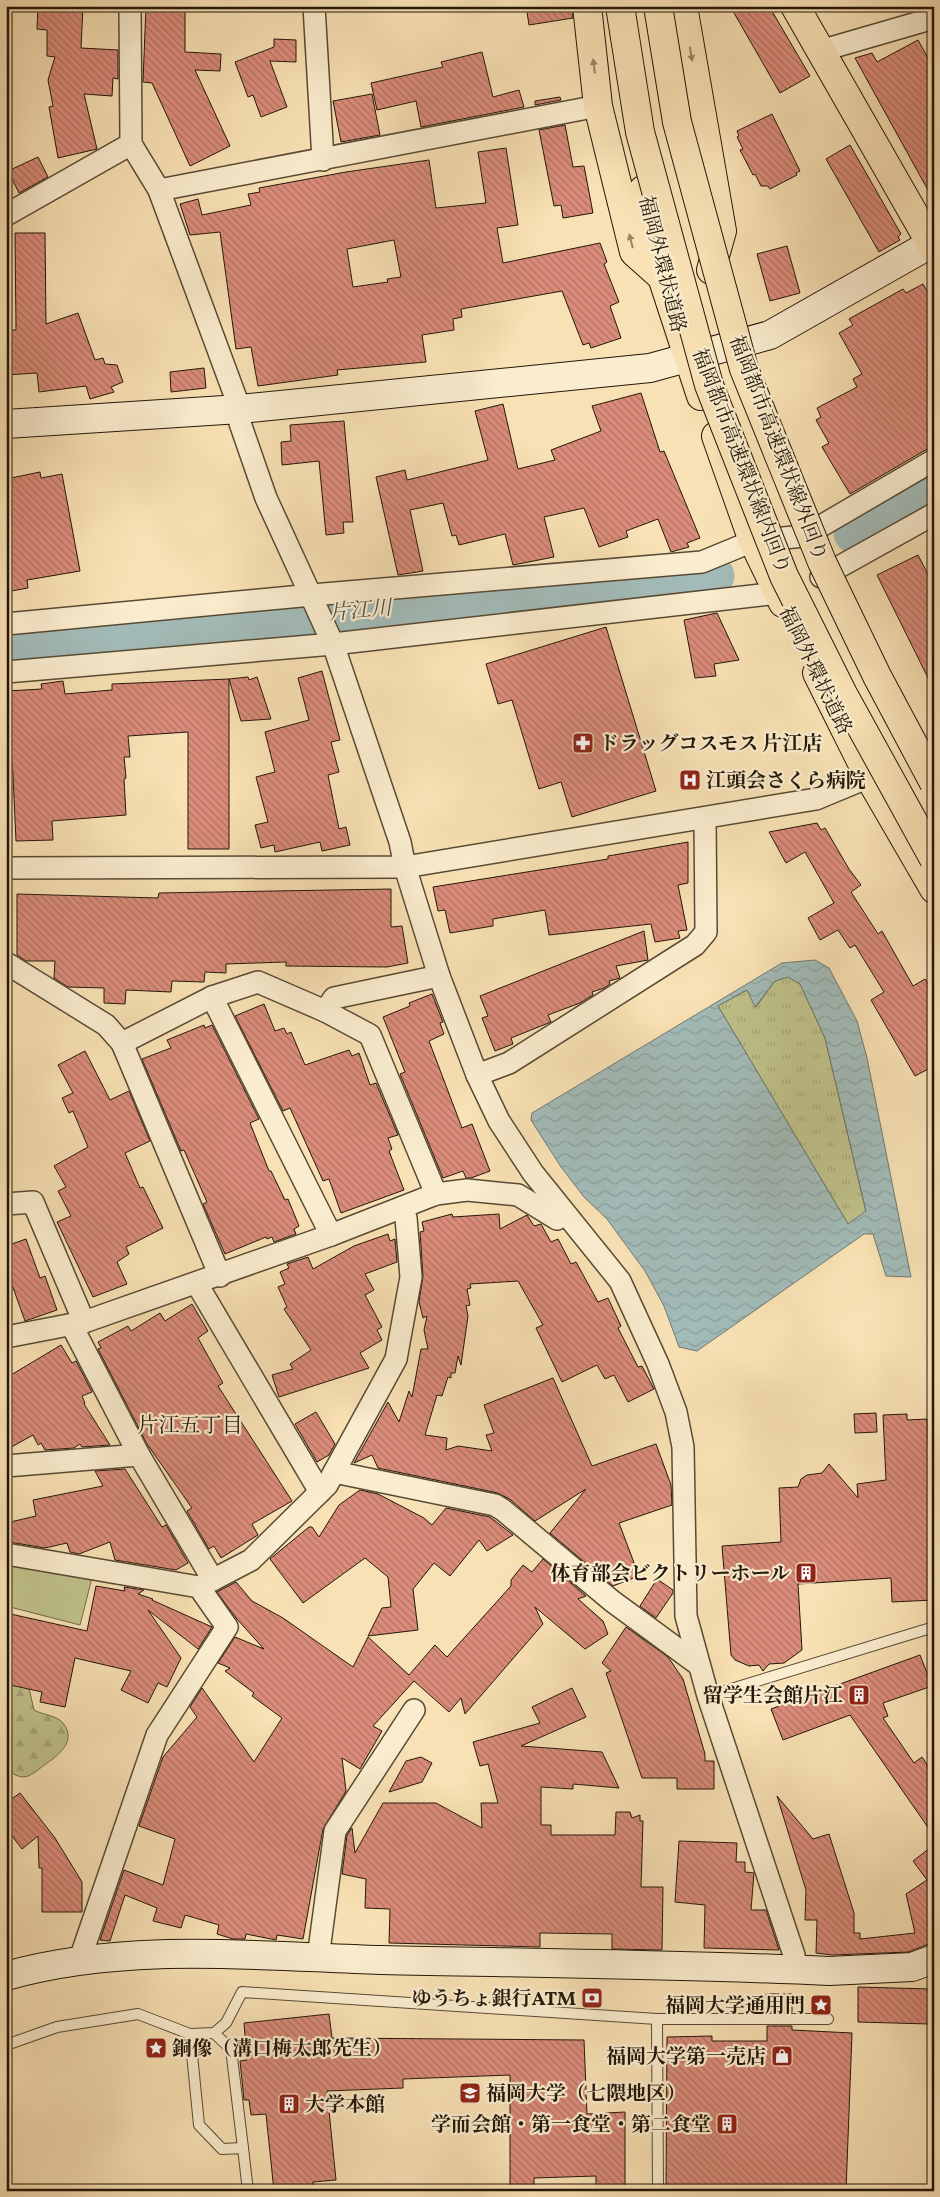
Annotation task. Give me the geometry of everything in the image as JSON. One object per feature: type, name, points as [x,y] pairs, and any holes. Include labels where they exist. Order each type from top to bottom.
[{"type":"main road","points":[[587,6],[598,106],[634,252],[662,277]]},
{"type":"main road","name":"福岡外環状道路","points":[[611,6],[622,93],[662,277],[688,359],[754,541],[869,777],[934,889]]},
{"type":"main road","name":"福岡都市高速環状線内回り","points":[[620,6],[640,132],[709,385],[784,576],[843,694],[934,859]]},
{"type":"main road","points":[[658,6],[667,80],[710,271],[735,346],[804,536],[821,576],[934,792]]},
{"type":"main road","name":"福岡都市高速環状線外回り","points":[[658,6],[677,122],[744,369],[822,562],[877,676],[934,783]]},
{"type":"main road","points":[[683,6],[722,230],[710,271]]},
{"type":"main road","points":[[795,6],[933,245]]},
{"type":"street","points":[[130,6],[131,144],[159,190],[240,409],[240,423],[266,498],[305,585],[313,596],[333,644],[400,842],[405,867],[438,976],[477,1076],[499,1121],[533,1174],[620,1281],[654,1356],[676,1412],[683,1447],[686,1616],[708,1696],[794,1955],[795,1969]]},
{"type":"street","points":[[314,6],[323,160]]},
{"type":"street","points":[[820,51],[934,18]]},
{"type":"street","points":[[159,190],[598,106]]},
{"type":"street","points":[[6,215],[131,144]]},
{"type":"street","points":[[6,424],[240,409],[650,368],[770,335],[933,245]]},
{"type":"street","points":[[6,624],[702,562],[754,541],[804,536],[934,460]]},
{"type":"street","points":[[821,576],[932,518]]},
{"type":"street","points":[[6,672],[333,644],[778,593]]},
{"type":"street","points":[[6,868],[405,867],[816,799],[869,777]]},
{"type":"street","points":[[477,1076],[509,1063],[694,945],[706,932],[705,818]]},
{"type":"street","points":[[6,963],[106,1025],[122,1043],[220,1276]]},
{"type":"street","points":[[325,1011],[334,998],[438,976]]},
{"type":"street","points":[[122,1043],[212,997],[258,982],[325,1011],[370,1035],[436,1194]]},
{"type":"street","points":[[212,997],[331,1235]]},
{"type":"street","points":[[6,1337],[78,1324],[220,1276],[436,1194],[467,1190],[518,1195],[557,1219],[563,1213]]},
{"type":"street","points":[[6,1204],[33,1202],[78,1324],[139,1455],[227,1627],[156,1735],[80,1959]]},
{"type":"street","points":[[6,1554],[206,1584],[251,1560],[320,1492],[334,1472],[396,1359],[411,1277],[406,1218],[401,1208]]},
{"type":"street","points":[[197,1284],[320,1492]]},
{"type":"street","points":[[6,1466],[139,1455]]},
{"type":"street","points":[[334,1472],[495,1506],[503,1510],[612,1600],[699,1665]]},
{"type":"street","points":[[318,1958],[336,1831],[414,1710]]},
{"type":"street","points":[[6,1976],[80,1959],[202,1954],[829,1970],[912,1967],[934,1960]]},
{"type":"lane","points":[[708,1696],[934,1627]]},
{"type":"lane","points":[[214,2034],[226,2023],[242,1992],[657,2019],[828,2019]]},
{"type":"lane","points":[[6,2045],[57,2028],[138,2014],[190,2034],[214,2034],[231,2049],[248,2191]]},
{"type":"lane","points":[[657,2019],[658,2191]]},
{"type":"lane","points":[[190,2034],[200,2125],[222,2149],[243,2148]]},
{"type":"green space","points":[[788,977],[800,984],[825,1038],[866,1212],[848,1224],[718,1006],[747,990],[756,1007],[775,981]]},
{"type":"green space","points":[[6,1564],[92,1578],[80,1625],[6,1606]]},
{"type":"green space","points":[[6,1669],[29,1688],[34,1710],[57,1718],[67,1730],[67,1742],[64,1748],[54,1758],[26,1777],[16,1775],[6,1768]]},
{"type":"water","points":[[815,960],[829,968],[857,1021],[867,1058],[911,1277],[886,1276],[873,1234],[864,1234],[697,1351],[679,1347],[664,1306],[645,1271],[607,1219],[584,1197],[561,1167],[531,1120],[532,1113],[782,963]],"holes":[[[788,977],[800,984],[825,1038],[866,1211],[848,1224],[718,1006],[747,990],[755,1007],[775,981]]]},
{"type":"building","points":[[38,6],[83,6],[81,48],[118,50],[118,79],[113,78],[112,96],[84,94],[97,149],[58,158],[49,107],[53,106],[48,80],[55,57],[47,56],[47,30],[37,29]]},
{"type":"building","points":[[146,6],[185,6],[185,52],[221,54],[220,71],[195,70],[230,146],[190,166],[152,83],[143,82]]},
{"type":"building","points":[[526,6],[572,6],[573,18],[529,25]]},
{"type":"building","points":[[730,6],[769,6],[810,76],[780,93]]},
{"type":"building","points":[[274,39],[296,40],[296,62],[270,61],[287,107],[261,117],[253,95],[248,97],[235,62],[274,47]]},
{"type":"building","points":[[918,40],[934,69],[934,201],[855,58],[872,53],[877,62]]},
{"type":"building","points":[[482,52],[493,97],[519,90],[524,107],[421,127],[416,101],[377,110],[371,83],[443,67],[441,62]]},
{"type":"building","points":[[372,94],[380,135],[341,142],[333,101]]},
{"type":"building","points":[[560,97],[561,100],[535,105],[535,101]]},
{"type":"building","points":[[772,114],[800,171],[796,173],[797,175],[770,189],[768,186],[761,186],[755,174],[753,175],[740,150],[743,149],[737,137],[739,136],[737,131]]},
{"type":"building","points":[[565,125],[573,167],[584,166],[593,213],[563,218],[561,205],[554,206],[539,130]]},
{"type":"building","points":[[850,145],[901,234],[898,237],[900,240],[879,252],[826,159]]},
{"type":"building","points":[[506,148],[518,225],[497,228],[503,263],[600,243],[607,262],[604,264],[619,302],[610,306],[621,338],[591,348],[589,343],[583,345],[562,291],[461,309],[462,317],[453,319],[454,330],[422,335],[426,362],[337,370],[338,375],[258,386],[251,347],[236,349],[220,232],[190,235],[180,204],[198,199],[202,215],[251,205],[248,194],[260,192],[259,188],[346,172],[429,160],[436,208],[486,203],[478,152]],"holes":[[[394,240],[401,277],[387,279],[388,282],[353,287],[347,249]]]},
{"type":"building","points":[[38,157],[48,177],[19,193],[8,171]]},
{"type":"building","points":[[15,233],[45,233],[46,324],[78,313],[95,360],[103,358],[105,364],[117,365],[123,382],[111,387],[114,392],[90,399],[86,386],[39,392],[37,373],[6,375],[6,330],[16,330]]},
{"type":"building","points":[[787,246],[800,293],[770,301],[757,254]]},
{"type":"building","points":[[923,284],[934,303],[934,445],[850,494],[822,447],[829,443],[816,420],[821,417],[817,408],[857,387],[853,379],[862,374],[839,333],[853,325],[849,319],[903,289],[906,293]]},
{"type":"building","points":[[204,368],[206,388],[171,392],[170,372]]},
{"type":"building","points":[[641,393],[660,452],[664,451],[700,538],[687,543],[689,547],[671,552],[658,519],[626,531],[628,537],[599,547],[584,508],[544,517],[554,557],[513,565],[505,534],[459,545],[456,535],[452,536],[443,503],[410,510],[423,571],[398,575],[376,477],[405,470],[407,480],[488,460],[475,411],[503,404],[518,469],[555,460],[551,450],[601,431],[592,406]]},
{"type":"building","points":[[344,421],[353,522],[343,522],[344,533],[326,535],[319,461],[282,465],[281,442],[291,441],[290,425]]},
{"type":"building","points":[[40,472],[41,478],[62,474],[80,571],[27,580],[28,588],[6,592],[6,479]]},
{"type":"building","points":[[918,555],[934,586],[934,690],[877,575]]},
{"type":"building","points":[[717,613],[739,660],[714,664],[716,676],[695,678],[684,620]]},
{"type":"building","name":"ドラッグコスモス 片江店","points":[[606,627],[656,791],[572,817],[561,782],[539,789],[512,700],[498,704],[486,664]]},
{"type":"building","points":[[322,671],[340,740],[331,742],[339,772],[328,775],[339,829],[346,827],[350,845],[322,851],[320,842],[275,852],[274,845],[261,848],[255,825],[268,822],[256,777],[275,772],[265,732],[309,720],[298,678]]},
{"type":"building","points":[[248,677],[249,680],[257,677],[271,719],[241,721],[229,679]]},
{"type":"building","points":[[229,679],[229,849],[188,849],[188,732],[128,736],[130,757],[124,757],[126,815],[52,821],[53,840],[16,841],[6,691],[42,689],[41,684],[63,681],[65,694],[112,690],[112,684]]},
{"type":"building","points":[[817,823],[821,830],[825,828],[849,869],[861,885],[851,892],[878,934],[882,931],[913,986],[925,979],[934,995],[934,1066],[915,1076],[871,1000],[884,992],[855,945],[850,948],[838,930],[820,940],[808,918],[834,903],[805,852],[786,863],[769,832]]},
{"type":"building","points":[[688,842],[688,883],[678,885],[687,930],[678,931],[680,938],[655,942],[651,924],[549,935],[545,910],[493,919],[493,926],[450,933],[445,910],[438,911],[433,887],[608,859],[608,856]]},
{"type":"building","points":[[391,889],[391,927],[402,926],[408,963],[387,967],[286,966],[286,962],[226,964],[226,973],[205,972],[204,982],[172,981],[171,992],[126,990],[125,1004],[104,1003],[104,988],[68,987],[54,978],[55,961],[26,961],[17,955],[17,894],[158,898],[159,893]]},
{"type":"building","points":[[644,931],[648,960],[616,966],[620,978],[609,981],[610,984],[592,992],[593,995],[580,1003],[548,1015],[551,1022],[511,1038],[513,1044],[495,1051],[482,1018],[488,1016],[480,996]]},
{"type":"building","points":[[432,994],[443,1022],[440,1023],[444,1034],[429,1041],[462,1128],[472,1124],[490,1171],[471,1178],[466,1178],[463,1171],[443,1178],[400,1074],[405,1072],[383,1017],[410,1006],[409,1003]]},
{"type":"building","points":[[264,1004],[275,1031],[284,1028],[287,1034],[291,1032],[305,1065],[349,1050],[352,1056],[359,1053],[370,1085],[376,1083],[398,1135],[388,1138],[392,1149],[389,1151],[404,1190],[341,1213],[329,1179],[323,1181],[290,1108],[283,1111],[235,1016]]},
{"type":"building","points":[[204,1025],[205,1028],[212,1025],[259,1119],[250,1123],[269,1171],[271,1171],[285,1200],[288,1199],[299,1226],[294,1229],[296,1234],[274,1242],[272,1237],[267,1239],[266,1237],[225,1254],[203,1204],[207,1202],[184,1150],[181,1151],[142,1059],[171,1048],[167,1040]]},
{"type":"building","points":[[85,1051],[110,1100],[129,1091],[150,1141],[125,1153],[140,1188],[143,1187],[163,1228],[126,1247],[129,1254],[117,1262],[127,1284],[93,1297],[57,1222],[71,1216],[58,1191],[66,1187],[54,1166],[88,1147],[73,1111],[69,1113],[62,1098],[73,1093],[58,1065]]},
{"type":"building","points":[[452,1214],[453,1217],[499,1214],[500,1229],[527,1215],[534,1226],[541,1224],[551,1242],[558,1239],[571,1264],[576,1262],[598,1302],[608,1298],[621,1326],[618,1328],[638,1367],[642,1366],[654,1389],[628,1402],[614,1375],[605,1379],[597,1365],[562,1382],[536,1328],[543,1325],[518,1281],[470,1284],[471,1288],[467,1289],[470,1305],[466,1306],[468,1316],[461,1365],[458,1356],[455,1373],[451,1373],[451,1378],[448,1377],[442,1396],[437,1395],[425,1435],[447,1438],[446,1450],[458,1446],[492,1451],[486,1435],[494,1433],[484,1405],[553,1378],[592,1466],[656,1444],[671,1485],[672,1505],[619,1523],[639,1576],[613,1586],[550,1533],[586,1489],[535,1521],[511,1500],[498,1493],[378,1468],[372,1455],[354,1463],[388,1402],[399,1422],[409,1391],[412,1397],[421,1349],[428,1349],[424,1330],[427,1316],[423,1318],[419,1302],[423,1276],[420,1232],[424,1231],[422,1222]]},
{"type":"building","points":[[388,1234],[390,1241],[395,1239],[397,1262],[365,1274],[374,1290],[365,1295],[382,1327],[377,1330],[382,1340],[360,1353],[369,1368],[279,1397],[272,1375],[293,1369],[290,1364],[311,1350],[284,1309],[287,1307],[278,1287],[285,1284],[280,1272],[289,1268],[287,1264],[308,1257],[313,1269],[354,1246]]},
{"type":"building","points":[[26,1239],[40,1278],[45,1276],[57,1310],[25,1321],[6,1268],[6,1246]]},
{"type":"building","points":[[192,1304],[208,1331],[198,1338],[223,1383],[218,1386],[292,1501],[252,1524],[258,1535],[221,1558],[214,1546],[209,1549],[187,1511],[192,1508],[147,1444],[98,1349],[101,1348],[98,1342],[128,1326],[131,1331],[160,1313],[165,1321]]},
{"type":"building","points":[[61,1345],[72,1363],[76,1361],[92,1392],[82,1396],[84,1404],[110,1445],[82,1447],[80,1444],[74,1448],[45,1450],[41,1443],[38,1445],[33,1435],[6,1450],[6,1378]]},
{"type":"building","points":[[316,1412],[335,1444],[329,1455],[317,1462],[295,1424]]},
{"type":"building","points":[[876,1413],[877,1432],[855,1433],[854,1414]]},
{"type":"building","name":"体育部会ビクトリーホール","points":[[907,1414],[907,1420],[927,1419],[931,1501],[934,1501],[934,1600],[892,1602],[891,1578],[798,1584],[802,1650],[784,1663],[769,1664],[763,1671],[759,1665],[749,1666],[735,1660],[731,1655],[722,1546],[781,1542],[779,1488],[798,1487],[801,1479],[807,1475],[822,1473],[829,1464],[858,1498],[857,1484],[886,1480],[883,1415]]},
{"type":"building","points":[[125,1469],[162,1527],[166,1525],[188,1563],[176,1570],[115,1560],[110,1542],[79,1554],[70,1552],[67,1543],[45,1548],[9,1542],[6,1523],[36,1516],[33,1500],[103,1486],[95,1471]]},
{"type":"building","points":[[360,1490],[378,1494],[424,1518],[432,1525],[446,1508],[490,1517],[513,1535],[487,1551],[479,1540],[450,1576],[434,1563],[413,1589],[418,1630],[368,1636],[382,1608],[391,1607],[388,1577],[365,1558],[303,1603],[270,1559],[309,1527],[312,1527],[319,1537],[339,1505]]},
{"type":"building","points":[[543,1559],[586,1596],[578,1599],[603,1621],[608,1634],[585,1649],[535,1607],[543,1624],[465,1714],[461,1698],[449,1712],[414,1681],[373,1726],[382,1731],[360,1769],[342,1758],[346,1791],[323,1829],[303,1939],[277,1935],[276,1940],[246,1934],[245,1939],[233,1939],[217,1934],[219,1925],[185,1915],[181,1928],[153,1921],[157,1908],[125,1895],[110,1941],[100,1940],[124,1870],[163,1885],[175,1839],[139,1826],[163,1757],[197,1717],[190,1707],[202,1688],[254,1762],[282,1718],[252,1696],[254,1693],[225,1671],[230,1668],[218,1663],[235,1637],[264,1649],[236,1618],[217,1592],[236,1582],[252,1601],[283,1618],[353,1667],[368,1637],[409,1675],[435,1645],[447,1657],[511,1586],[511,1580],[523,1565],[532,1572]]},
{"type":"building","points":[[657,1579],[673,1590],[673,1593],[656,1618],[640,1606]]},
{"type":"building","points":[[96,1586],[125,1591],[124,1587],[144,1590],[138,1594],[153,1599],[212,1627],[198,1649],[148,1610],[181,1658],[167,1687],[158,1683],[148,1703],[121,1690],[131,1671],[75,1658],[65,1707],[40,1702],[42,1692],[6,1684],[6,1613],[87,1631]]},
{"type":"building","points":[[626,1627],[668,1657],[683,1679],[705,1754],[705,1761],[714,1761],[714,1789],[677,1789],[677,1778],[642,1778],[606,1673],[611,1671],[602,1663]]},
{"type":"building","name":"留学生会館片江","points":[[920,1655],[932,1686],[883,1703],[888,1716],[883,1718],[914,1763],[922,1757],[934,1775],[934,1836],[850,1715],[783,1740],[771,1709]]},
{"type":"building","points":[[572,1688],[586,1717],[521,1746],[602,1752],[619,1788],[573,1784],[573,1789],[541,1787],[541,1825],[551,1825],[551,1835],[615,1835],[616,1812],[630,1812],[632,1818],[640,1815],[640,1821],[643,1821],[641,1887],[663,1887],[662,1950],[612,1949],[612,1934],[540,1933],[540,1947],[389,1943],[390,1909],[365,1908],[366,1879],[342,1874],[347,1835],[352,1828],[355,1853],[383,1803],[436,1803],[482,1828],[481,1803],[498,1803],[488,1764],[480,1766],[473,1742],[540,1723],[532,1707]]},
{"type":"building","points":[[421,1757],[432,1763],[422,1782],[389,1792],[406,1761]]},
{"type":"building","points":[[20,1793],[55,1838],[82,1882],[82,1912],[42,1912],[42,1868],[39,1868],[38,1836],[22,1849],[6,1828],[6,1803]]},
{"type":"building","points":[[777,1796],[813,1839],[829,1834],[854,1913],[854,1933],[860,1933],[860,1939],[915,1933],[906,1894],[927,1880],[913,1861],[934,1845],[934,1942],[908,1952],[832,1955],[816,1953],[817,1920],[805,1920],[806,1890]]},
{"type":"building","points":[[679,1841],[737,1843],[736,1862],[745,1862],[745,1872],[754,1873],[751,1910],[766,1910],[779,1950],[704,1948],[705,1905],[675,1902]]},
{"type":"building","points":[[858,1987],[930,1989],[929,2024],[858,2022]]},
{"type":"building","points":[[766,1994],[792,1994],[792,2012],[767,2012]]},
{"type":"building","points":[[329,2014],[332,2038],[584,2040],[587,2114],[625,2112],[625,2188],[596,2188],[596,2176],[534,2178],[534,2191],[510,2191],[510,2075],[403,2079],[403,2088],[327,2091],[336,2180],[313,2182],[314,2191],[274,2191],[266,2114],[251,2115],[249,2100],[244,2100],[240,2061],[247,2060],[244,2023]]},
{"type":"building","name":"学而会館・第一食堂・第二食堂","points":[[767,2026],[792,2026],[792,2030],[852,2033],[846,2191],[666,2189],[667,2037],[712,2036],[712,2041],[767,2041]]},
{"type":"waterway","name":"片江川","points":[[854,533],[934,481]]},
{"type":"waterway","name":"片江川","points":[[6,643],[336,614],[714,576]]},
{"type":"place","name":"ドラッグコスモス 片江店","points":[[583,743]]},
{"type":"place","name":"江頭会さくら病院","points":[[690,780]]},
{"type":"place","name":"体育部会ビクトリーホール","points":[[806,1573]]},
{"type":"place","name":"留学生会館片江","points":[[859,1695]]},
{"type":"place","name":"ゆうちょ銀行ATM","points":[[592,1998]]},
{"type":"place","name":"福岡大学通用門","points":[[821,2005]]},
{"type":"place","name":"銅像（溝口梅太郎先生）","points":[[156,2048]]},
{"type":"place","name":"福岡大学第一売店","points":[[782,2056]]},
{"type":"place","name":"福岡大学（七隈地区）","points":[[470,2093]]},
{"type":"place","name":"大学本館","points":[[289,2104]]},
{"type":"place","name":"学而会館・第一食堂・第二食堂","points":[[727,2124]]},
{"type":"district","name":"片江五丁目","points":[[190,1425]]}]
